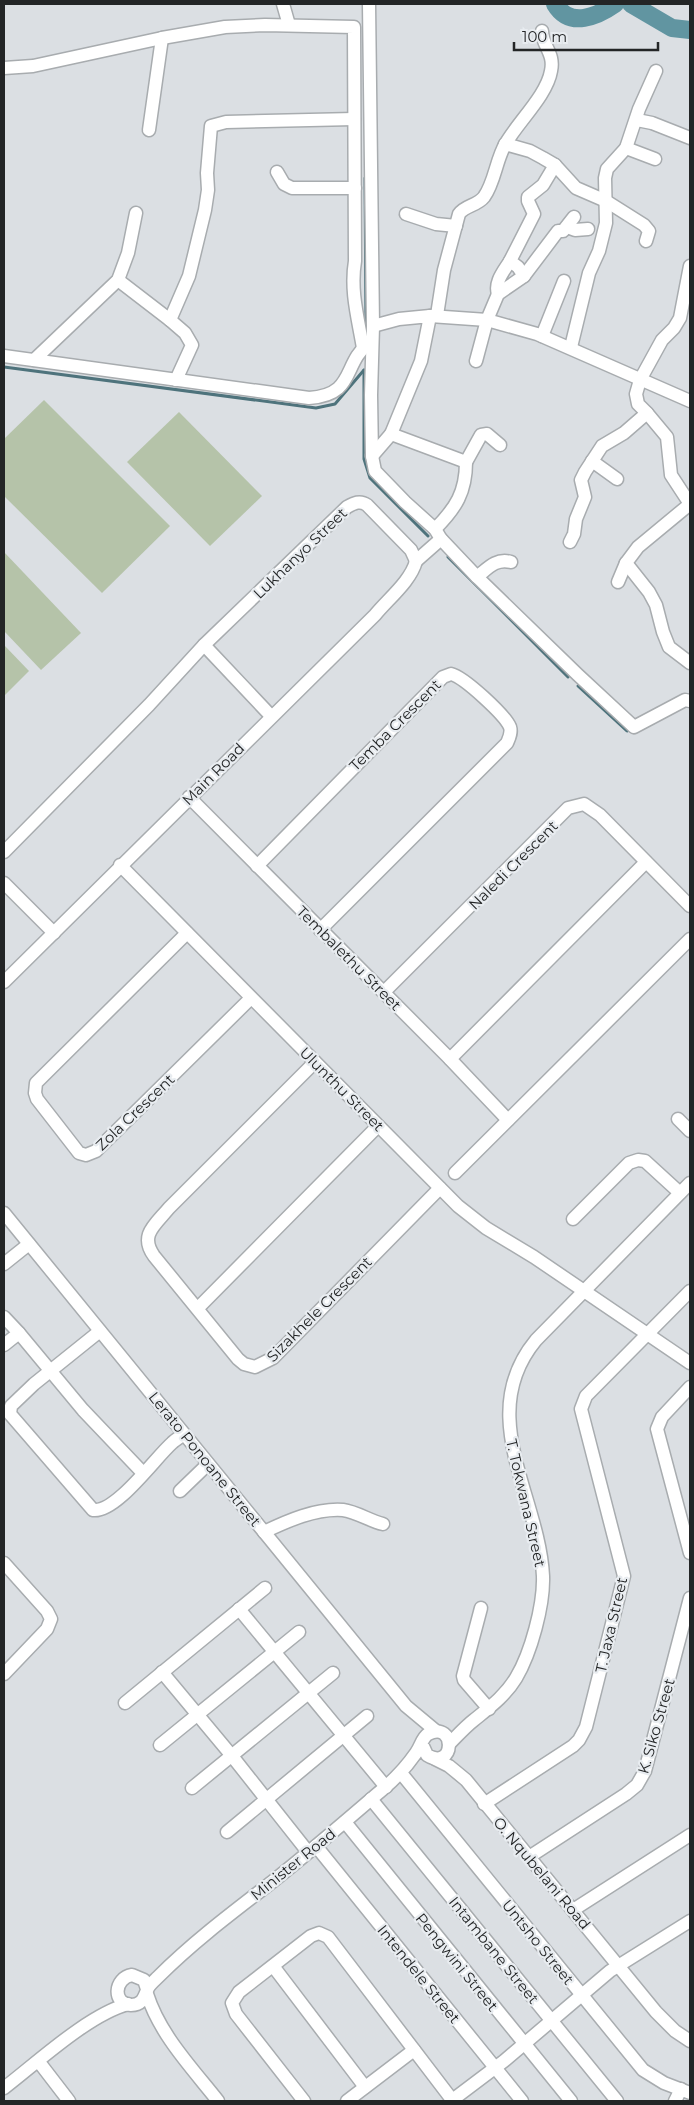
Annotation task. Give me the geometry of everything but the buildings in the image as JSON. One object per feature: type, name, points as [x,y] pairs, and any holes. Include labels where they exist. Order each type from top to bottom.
[{"type":"street","points":[[283,4],[289,26]]},
{"type":"street","points":[[369,4],[373,326],[368,345],[372,456],[375,471],[578,676],[634,727],[689,699]]},
{"type":"street","points":[[4,68],[33,66],[162,38],[225,27],[354,27],[355,261],[352,279],[358,327],[368,345]]},
{"type":"street","points":[[372,456],[391,434],[421,361],[458,214],[484,197],[505,144],[535,102],[551,72],[550,52],[542,37],[542,31]]},
{"type":"street","points":[[149,130],[162,38]]},
{"type":"street","points":[[570,347],[589,273],[599,251],[606,223],[605,178],[607,169],[626,148],[637,120],[639,109],[656,71]]},
{"type":"street","points":[[170,320],[189,276],[205,210],[208,190],[207,173],[211,126],[226,122],[354,119]]},
{"type":"street","points":[[637,120],[652,122],[690,138]]},
{"type":"street","points":[[505,144],[530,151],[555,166],[576,188],[606,201],[648,229],[649,234],[646,241]]},
{"type":"street","points":[[626,148],[655,159]]},
{"type":"street","points":[[498,294],[496,290],[499,279],[534,214],[528,197],[543,185],[555,166]]},
{"type":"street","points":[[277,172],[284,184],[292,188],[355,188]]},
{"type":"street","points":[[34,360],[118,280],[128,252],[136,213]]},
{"type":"street","points":[[406,214],[436,224],[456,226]]},
{"type":"street","points":[[476,361],[487,320],[498,294],[524,276],[551,238],[558,231],[563,231],[570,222],[575,230],[588,229]]},
{"type":"street","points":[[510,261],[518,267],[524,276]]},
{"type":"street","points":[[618,582],[626,563],[638,547],[690,504],[671,475],[667,437],[638,404],[636,394],[640,380],[662,340],[674,328],[680,318],[690,266]]},
{"type":"street","points":[[118,280],[185,333],[192,345],[176,380]]},
{"type":"street","points":[[542,336],[564,281]]},
{"type":"street","points":[[373,326],[399,319],[433,316],[487,320],[542,336],[570,347],[640,380],[690,400]]},
{"type":"street","points":[[4,356],[290,396],[319,397],[336,390],[342,384],[368,345]]},
{"type":"street","points":[[570,542],[584,497],[581,480],[592,461],[602,446],[624,433],[647,413]]},
{"type":"street","points":[[391,434],[466,462],[481,436],[487,434],[500,446]]},
{"type":"street","points":[[592,461],[617,479]]},
{"type":"street","name":"Main Road","points":[[4,982],[375,614],[402,584],[414,568],[416,561],[438,534],[460,497],[466,479],[466,462]]},
{"type":"street","name":"Lukhanyo Street","points":[[4,852],[149,705],[204,646],[352,504],[364,502],[373,509],[411,550],[416,561]]},
{"type":"street","points":[[478,577],[494,563],[503,560],[510,562]]},
{"type":"street","points":[[626,563],[649,592],[656,605],[669,647],[688,657]]},
{"type":"street","points":[[204,646],[271,716]]},
{"type":"street","name":"Temba Crescent","points":[[257,866],[443,677],[451,674],[461,678],[496,710],[510,727],[511,733],[507,742],[320,930]]},
{"type":"street","name":"Tembalethu Street","points":[[189,797],[384,992],[508,1120]]},
{"type":"street","name":"Naledi Crescent","points":[[384,992],[568,808],[581,803],[587,805],[600,815],[690,906]]},
{"type":"street","points":[[450,1059],[646,862]]},
{"type":"street","name":"Ulunthu Street","points":[[120,865],[440,1188],[486,1228],[584,1290],[690,1363]]},
{"type":"street","points":[[4,883],[54,933]]},
{"type":"street","name":"Zola Crescent","points":[[187,933],[36,1083],[35,1093],[37,1099],[79,1153],[86,1155],[96,1151],[251,998]]},
{"type":"street","points":[[455,1173],[640,992],[690,939]]},
{"type":"street","name":"Sizakhele Crescent","points":[[315,1062],[169,1208],[149,1232],[147,1243],[150,1251],[244,1364],[255,1367],[260,1366],[273,1358],[440,1188]]},
{"type":"street","points":[[678,1119],[690,1131]]},
{"type":"street","points":[[198,1308],[378,1126]]},
{"type":"street","points":[[573,1219],[630,1163],[638,1160],[646,1161],[680,1193]]},
{"type":"street","name":"T. Tokwana Street","points":[[449,1746],[508,1689],[525,1658],[542,1594],[543,1577],[538,1540],[511,1445],[509,1431],[511,1394],[517,1372],[527,1350],[690,1183]]},
{"type":"street","name":"Lerato Ponoane Street","points":[[4,1213],[406,1706],[439,1732]]},
{"type":"street","points":[[4,1264],[29,1244]]},
{"type":"street","name":"T. Jaxa Street","points":[[484,1804],[573,1746],[579,1740],[586,1727],[624,1576],[580,1409],[586,1396],[690,1291]]},
{"type":"street","points":[[4,1317],[89,1416],[143,1473]]},
{"type":"street","points":[[100,1332],[24,1393],[11,1406],[10,1414],[73,1487],[94,1510],[98,1511],[133,1486],[171,1444],[184,1434]]},
{"type":"street","points":[[4,1345],[19,1334]]},
{"type":"street","points":[[690,1387],[662,1416],[657,1429],[690,1553]]},
{"type":"street","points":[[180,1491],[208,1464]]},
{"type":"street","points":[[264,1532],[298,1518],[343,1510],[383,1524]]},
{"type":"street","points":[[4,1563],[47,1611],[51,1619],[48,1629],[6,1668]]},
{"type":"street","points":[[124,1703],[265,1588]]},
{"type":"street","name":"K. Siko Street","points":[[529,1857],[626,1794],[640,1781],[645,1771],[690,1598]]},
{"type":"street","points":[[482,1608],[463,1676],[464,1680],[489,1709]]},
{"type":"street","points":[[239,1609],[386,1787]]},
{"type":"street","points":[[160,1745],[299,1632]]},
{"type":"street","name":"Intendele Street","points":[[162,1672],[522,2101]]},
{"type":"street","points":[[192,1788],[333,1673]]},
{"type":"street","name":"Lerato Ponoane Street","points":[[406,1706],[423,1742]]},
{"type":"street","points":[[227,1832],[367,1716]]},
{"type":"street","name":"T. Tokwana Street","points":[[439,1732],[473,1721]]},
{"type":"street","points":[[439,1732],[447,1738],[449,1746],[443,1757],[434,1759],[424,1752],[423,1742],[428,1734],[439,1732]]},
{"type":"street","name":"Minister Road","points":[[135,1975],[153,1969],[182,1952],[312,1849],[386,1787],[401,1772],[423,1742]]},
{"type":"street","name":"O. Nqubelani Road","points":[[449,1746],[466,1780],[484,1804],[665,2022],[690,2041]]},
{"type":"street","name":"O. Nqubelani Road","points":[[434,1759],[448,1766],[466,1780]]},
{"type":"street","name":"Minister Road","points":[[401,1772],[434,1759]]},
{"type":"street","name":"Untsho Street","points":[[401,1772],[643,2070],[651,2077],[686,2091]]},
{"type":"street","name":"Intambane Street","points":[[371,1799],[616,2101]]},
{"type":"street","name":"Pengwini Street","points":[[345,1822],[571,2101]]},
{"type":"street","points":[[573,1910],[690,1836]]},
{"type":"street","points":[[304,2101],[233,2009],[234,1997],[239,1992],[312,1936],[323,1934],[328,1937],[452,2101],[495,2068],[618,1965],[690,1921]]},
{"type":"street","name":"Minister Road","points":[[147,1991],[182,1952]]},
{"type":"street","points":[[273,1966],[365,2087]]},
{"type":"street","points":[[4,2088],[82,2027],[111,1998],[119,1982],[125,1977],[135,1975],[144,1980],[154,2012],[169,2038]]},
{"type":"street","points":[[117,1989],[120,1998],[140,2009],[169,2038],[218,2101]]},
{"type":"street","points":[[82,2027],[111,2010],[141,2002],[147,1991]]},
{"type":"street","points":[[347,2101],[414,2050]]},
{"type":"street","points":[[39,2062],[69,2101]]},
{"type":"street","points":[[675,2101],[686,2091]]},
{"type":"green space","points":[[44,400],[170,526],[102,593],[4,496],[4,439]]},
{"type":"green space","points":[[179,412],[262,496],[210,546],[127,462]]},
{"type":"green space","points":[[4,552],[81,633],[41,670],[4,631]]},
{"type":"green space","points":[[4,645],[29,671],[4,696]]},
{"type":"waterway","points":[[555,4],[561,12],[576,18],[584,18],[601,13],[615,4]]},
{"type":"waterway","points":[[631,4],[672,28],[690,30]]},
{"type":"waterway","points":[[365,178],[366,323]]},
{"type":"waterway","points":[[4,367],[316,408],[335,404],[364,370]]},
{"type":"waterway","points":[[364,370],[364,459],[370,478],[428,536]]},
{"type":"waterway","points":[[448,557],[568,677]]},
{"type":"waterway","points":[[578,686],[627,731]]}]
